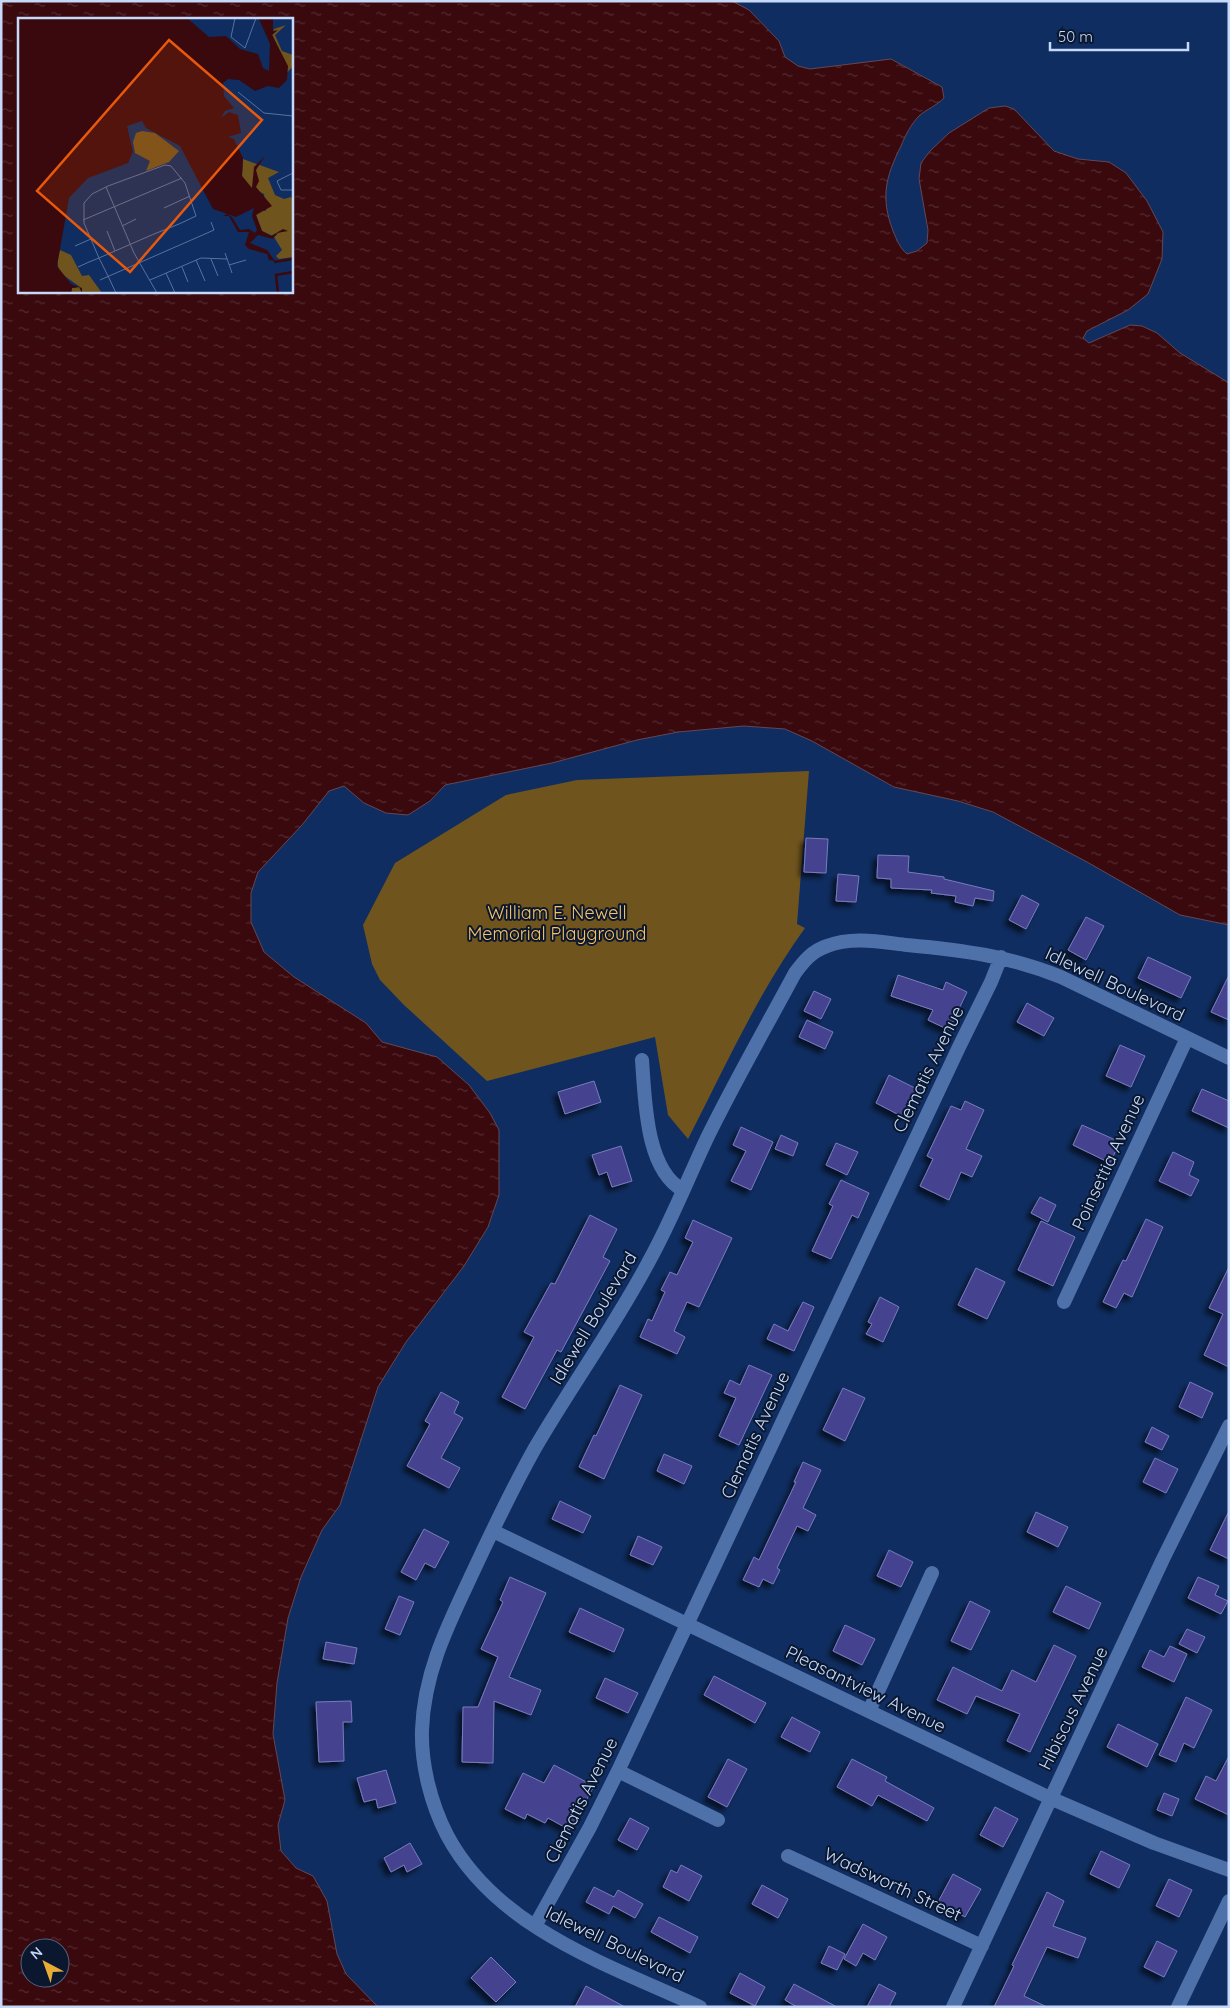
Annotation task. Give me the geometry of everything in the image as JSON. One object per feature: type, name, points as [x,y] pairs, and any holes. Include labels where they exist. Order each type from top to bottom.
[{"type":"street","name":"Idlewell Boulevard","points":[[700,2007],[579,1951],[535,1926],[507,1907],[482,1884],[454,1847],[435,1807],[426,1775],[422,1743],[424,1709],[435,1656],[493,1531],[535,1448],[646,1267],[722,1107],[795,973],[813,953],[837,943],[867,941],[971,951],[1001,957],[1061,977],[1229,1058]]},
{"type":"street","name":"Clematis Avenue","points":[[535,1926],[590,1827],[618,1771],[991,982],[1001,957]]},
{"type":"street","name":"Poinsettia Avenue","points":[[1064,1302],[1187,1038]]},
{"type":"street","points":[[642,1060],[646,1116],[652,1144],[666,1176],[683,1190]]},
{"type":"street","name":"Hibiscus Avenue","points":[[953,2007],[1163,1559],[1229,1426]]},
{"type":"street","name":"Pleasantview Avenue","points":[[493,1531],[1050,1798],[1154,1843],[1229,1870]]},
{"type":"street","points":[[869,1711],[932,1573]]},
{"type":"street","points":[[618,1771],[718,1820]]},
{"type":"street","name":"Wadsworth Street","points":[[788,1856],[982,1946]]},
{"type":"street","points":[[1178,2007],[1229,1901]]},
{"type":"green space","name":"William E. Newell Memorial Playground","points":[[809,771],[797,924],[805,928],[757,1004],[688,1139],[668,1115],[655,1037],[487,1081],[404,1005],[380,980],[372,964],[363,925],[395,863],[506,795],[577,780]]},
{"type":"water","points":[[1,1],[732,1],[749,10],[779,41],[785,57],[798,66],[810,69],[891,59],[942,87],[944,98],[919,116],[913,123],[906,134],[888,177],[886,197],[889,219],[902,249],[907,254],[917,251],[927,243],[928,230],[919,179],[921,163],[930,151],[949,133],[989,108],[1005,106],[1014,109],[1054,151],[1078,159],[1109,162],[1126,173],[1147,201],[1163,232],[1162,259],[1148,294],[1128,310],[1087,331],[1083,338],[1089,343],[1130,325],[1142,326],[1157,333],[1180,353],[1229,383],[1229,925],[1180,915],[1087,862],[993,812],[958,801],[894,787],[812,741],[785,729],[744,726],[678,732],[637,740],[552,763],[445,785],[430,801],[408,815],[386,813],[364,803],[344,786],[329,791],[302,825],[258,872],[251,893],[251,922],[264,952],[294,977],[366,1023],[382,1042],[437,1057],[469,1085],[490,1113],[499,1130],[499,1195],[488,1227],[464,1266],[406,1342],[378,1387],[340,1505],[322,1530],[301,1577],[288,1618],[277,1683],[273,1734],[285,1800],[278,1825],[281,1851],[296,1868],[313,1876],[327,1901],[337,1954],[346,1974],[378,2007],[1,2007]]},
{"type":"building","points":[[806,838],[828,839],[826,873],[804,872]]},
{"type":"building","points":[[878,855],[909,856],[908,872],[944,877],[944,879],[994,891],[993,901],[975,898],[973,906],[955,902],[956,896],[931,893],[932,890],[891,888],[891,879],[877,878]]},
{"type":"building","points":[[838,874],[859,876],[856,902],[836,901]]},
{"type":"building","points":[[1022,895],[1039,904],[1026,929],[1009,920]]},
{"type":"building","points":[[1086,917],[1104,926],[1086,960],[1068,950]]},
{"type":"building","points":[[1148,957],[1191,977],[1181,998],[1138,978]]},
{"type":"building","points":[[898,975],[943,990],[946,982],[967,992],[949,1030],[928,1020],[933,1010],[891,996]]},
{"type":"building","points":[[1229,975],[1229,1020],[1211,1012]]},
{"type":"building","points":[[814,991],[831,999],[821,1019],[804,1011]]},
{"type":"building","points":[[1027,1003],[1054,1018],[1044,1036],[1017,1022]]},
{"type":"building","points":[[807,1020],[833,1032],[825,1049],[799,1037]]},
{"type":"building","points":[[1120,1045],[1145,1056],[1131,1087],[1106,1076]]},
{"type":"building","points":[[889,1075],[917,1089],[903,1117],[876,1103]]},
{"type":"building","points":[[594,1081],[601,1102],[565,1114],[558,1092]]},
{"type":"building","points":[[1202,1089],[1229,1101],[1229,1128],[1192,1111]]},
{"type":"building","points":[[965,1101],[984,1110],[966,1149],[982,1156],[972,1177],[961,1172],[949,1200],[920,1186],[933,1159],[927,1156],[951,1106],[961,1110]]},
{"type":"building","points":[[1082,1125],[1120,1142],[1110,1163],[1073,1145]]},
{"type":"building","points":[[741,1127],[773,1142],[751,1190],[731,1181],[746,1151],[733,1145]]},
{"type":"building","points":[[781,1135],[798,1143],[793,1156],[775,1149]]},
{"type":"building","points":[[836,1143],[858,1152],[847,1175],[826,1165]]},
{"type":"building","points":[[621,1146],[632,1181],[612,1187],[607,1172],[599,1175],[592,1155]]},
{"type":"building","points":[[1173,1152],[1194,1162],[1189,1175],[1199,1180],[1191,1196],[1159,1181]]},
{"type":"building","points":[[841,1180],[869,1193],[858,1218],[852,1215],[831,1259],[812,1251],[833,1206],[829,1204]]},
{"type":"building","points":[[1040,1197],[1056,1205],[1048,1222],[1031,1213]]},
{"type":"building","points":[[590,1215],[617,1229],[603,1257],[610,1261],[561,1352],[557,1350],[525,1409],[502,1397],[534,1337],[524,1332],[551,1283],[555,1284]]},
{"type":"building","points":[[1146,1219],[1163,1227],[1132,1297],[1124,1293],[1116,1308],[1103,1302],[1123,1260],[1126,1261]]},
{"type":"building","points":[[693,1220],[732,1238],[699,1307],[687,1302],[674,1331],[685,1337],[677,1354],[640,1337],[648,1319],[652,1321],[665,1292],[661,1290],[670,1272],[677,1275],[693,1242],[685,1238]]},
{"type":"building","points":[[1041,1221],[1075,1237],[1053,1286],[1018,1270]]},
{"type":"building","points":[[1229,1267],[1229,1367],[1204,1355],[1223,1314],[1209,1308]]},
{"type":"building","points":[[976,1268],[1005,1282],[987,1319],[958,1305]]},
{"type":"building","points":[[880,1297],[899,1307],[883,1342],[866,1334],[872,1324],[868,1322]]},
{"type":"building","points":[[803,1302],[814,1307],[794,1351],[767,1339],[774,1324],[788,1331]]},
{"type":"building","points":[[749,1365],[772,1375],[739,1445],[719,1436],[736,1398],[724,1393],[730,1380],[740,1385]]},
{"type":"building","points":[[1190,1382],[1213,1393],[1202,1418],[1179,1407]]},
{"type":"building","points":[[620,1385],[642,1395],[604,1479],[579,1467]]},
{"type":"building","points":[[843,1388],[865,1398],[845,1441],[823,1430]]},
{"type":"building","points":[[441,1392],[459,1402],[454,1413],[463,1418],[441,1458],[460,1468],[449,1488],[407,1466],[430,1424],[425,1421]]},
{"type":"building","points":[[1152,1427],[1169,1436],[1162,1450],[1145,1442]]},
{"type":"building","points":[[664,1454],[692,1466],[684,1484],[657,1471]]},
{"type":"building","points":[[1155,1458],[1178,1469],[1166,1493],[1143,1482]]},
{"type":"building","points":[[803,1462],[821,1470],[803,1508],[816,1515],[808,1531],[797,1526],[777,1568],[780,1570],[773,1584],[763,1579],[759,1587],[743,1580],[754,1557],[759,1560],[796,1482],[794,1482]]},
{"type":"building","points":[[560,1501],[591,1516],[583,1533],[552,1519]]},
{"type":"building","points":[[1229,1511],[1229,1559],[1210,1550]]},
{"type":"building","points":[[1036,1512],[1068,1527],[1058,1547],[1027,1532]]},
{"type":"building","points":[[424,1529],[449,1542],[435,1568],[425,1563],[416,1580],[401,1572]]},
{"type":"building","points":[[638,1536],[662,1547],[653,1565],[630,1555]]},
{"type":"building","points":[[889,1550],[913,1562],[901,1587],[877,1576]]},
{"type":"building","points":[[510,1577],[546,1593],[509,1677],[541,1690],[531,1715],[494,1701],[493,1763],[462,1762],[463,1707],[478,1707],[498,1657],[481,1649],[503,1602],[500,1600]]},
{"type":"building","points":[[1198,1577],[1219,1586],[1215,1595],[1228,1601],[1221,1614],[1188,1598]]},
{"type":"building","points":[[1066,1586],[1101,1603],[1089,1629],[1053,1612]]},
{"type":"building","points":[[399,1596],[414,1602],[400,1635],[385,1629]]},
{"type":"building","points":[[970,1601],[990,1611],[971,1650],[951,1641]]},
{"type":"building","points":[[580,1608],[624,1629],[614,1652],[569,1632]]},
{"type":"building","points":[[845,1625],[875,1639],[862,1665],[833,1651]]},
{"type":"building","points":[[1187,1629],[1205,1637],[1197,1653],[1179,1644]]},
{"type":"building","points":[[326,1642],[357,1648],[354,1664],[323,1659]]},
{"type":"building","points":[[1054,1645],[1076,1656],[1030,1752],[1007,1741],[1020,1714],[976,1696],[967,1714],[937,1700],[953,1667],[1002,1691],[1012,1670],[1036,1682]]},
{"type":"building","points":[[1170,1646],[1187,1654],[1174,1682],[1142,1667],[1150,1650],[1164,1657]]},
{"type":"building","points":[[714,1676],[766,1703],[755,1723],[704,1695]]},
{"type":"building","points":[[605,1678],[638,1693],[628,1713],[596,1698]]},
{"type":"building","points":[[1186,1697],[1212,1710],[1194,1748],[1184,1743],[1176,1762],[1159,1755]]},
{"type":"building","points":[[351,1701],[352,1722],[343,1722],[344,1761],[319,1762],[316,1702]]},
{"type":"building","points":[[792,1717],[820,1732],[810,1752],[781,1737]]},
{"type":"building","points":[[1118,1724],[1158,1744],[1147,1767],[1107,1747]]},
{"type":"building","points":[[1229,1756],[1229,1815],[1195,1799],[1206,1776],[1216,1781]]},
{"type":"building","points":[[728,1759],[747,1769],[727,1807],[708,1797]]},
{"type":"building","points":[[852,1759],[887,1777],[885,1781],[934,1808],[927,1821],[878,1795],[872,1806],[837,1787]]},
{"type":"building","points":[[554,1765],[594,1786],[570,1830],[548,1818],[545,1823],[527,1814],[525,1819],[505,1809],[523,1773],[544,1783]]},
{"type":"building","points":[[386,1770],[396,1803],[378,1808],[376,1799],[364,1802],[357,1778]]},
{"type":"building","points":[[1164,1793],[1179,1799],[1172,1816],[1157,1810]]},
{"type":"building","points":[[995,1807],[1018,1819],[1003,1847],[980,1835]]},
{"type":"building","points":[[630,1818],[649,1828],[637,1850],[618,1840]]},
{"type":"building","points":[[410,1843],[422,1864],[407,1872],[404,1865],[391,1872],[384,1858]]},
{"type":"building","points":[[1101,1851],[1130,1865],[1119,1888],[1090,1874]]},
{"type":"building","points":[[681,1865],[702,1876],[689,1901],[663,1887],[671,1870],[677,1873]]},
{"type":"building","points":[[953,1874],[981,1889],[965,1917],[938,1902]]},
{"type":"building","points":[[1169,1879],[1192,1890],[1179,1917],[1156,1906]]},
{"type":"building","points":[[762,1885],[788,1899],[778,1918],[752,1904]]},
{"type":"building","points":[[594,1887],[614,1897],[618,1890],[643,1904],[635,1918],[613,1906],[609,1914],[586,1902]]},
{"type":"building","points":[[1047,1892],[1064,1901],[1053,1926],[1086,1938],[1078,1958],[1047,1947],[1024,1996],[1047,2007],[994,2007],[1014,1966],[1012,1965]]},
{"type":"building","points":[[659,1917],[698,1937],[690,1953],[651,1932]]},
{"type":"building","points":[[863,1924],[887,1937],[875,1960],[863,1953],[856,1966],[844,1959]]},
{"type":"building","points":[[1157,1941],[1177,1951],[1164,1977],[1144,1967]]},
{"type":"building","points":[[829,1946],[845,1954],[837,1970],[821,1963]]},
{"type":"building","points":[[491,1957],[516,1982],[496,2002],[471,1978]]},
{"type":"building","points":[[740,1973],[765,1987],[755,2006],[730,1993]]},
{"type":"building","points":[[794,1984],[837,2007],[797,2007],[785,2000]]},
{"type":"building","points":[[879,1984],[896,1993],[889,2007],[867,2007]]},
{"type":"building","points":[[586,1986],[625,2007],[575,2007]]}]
